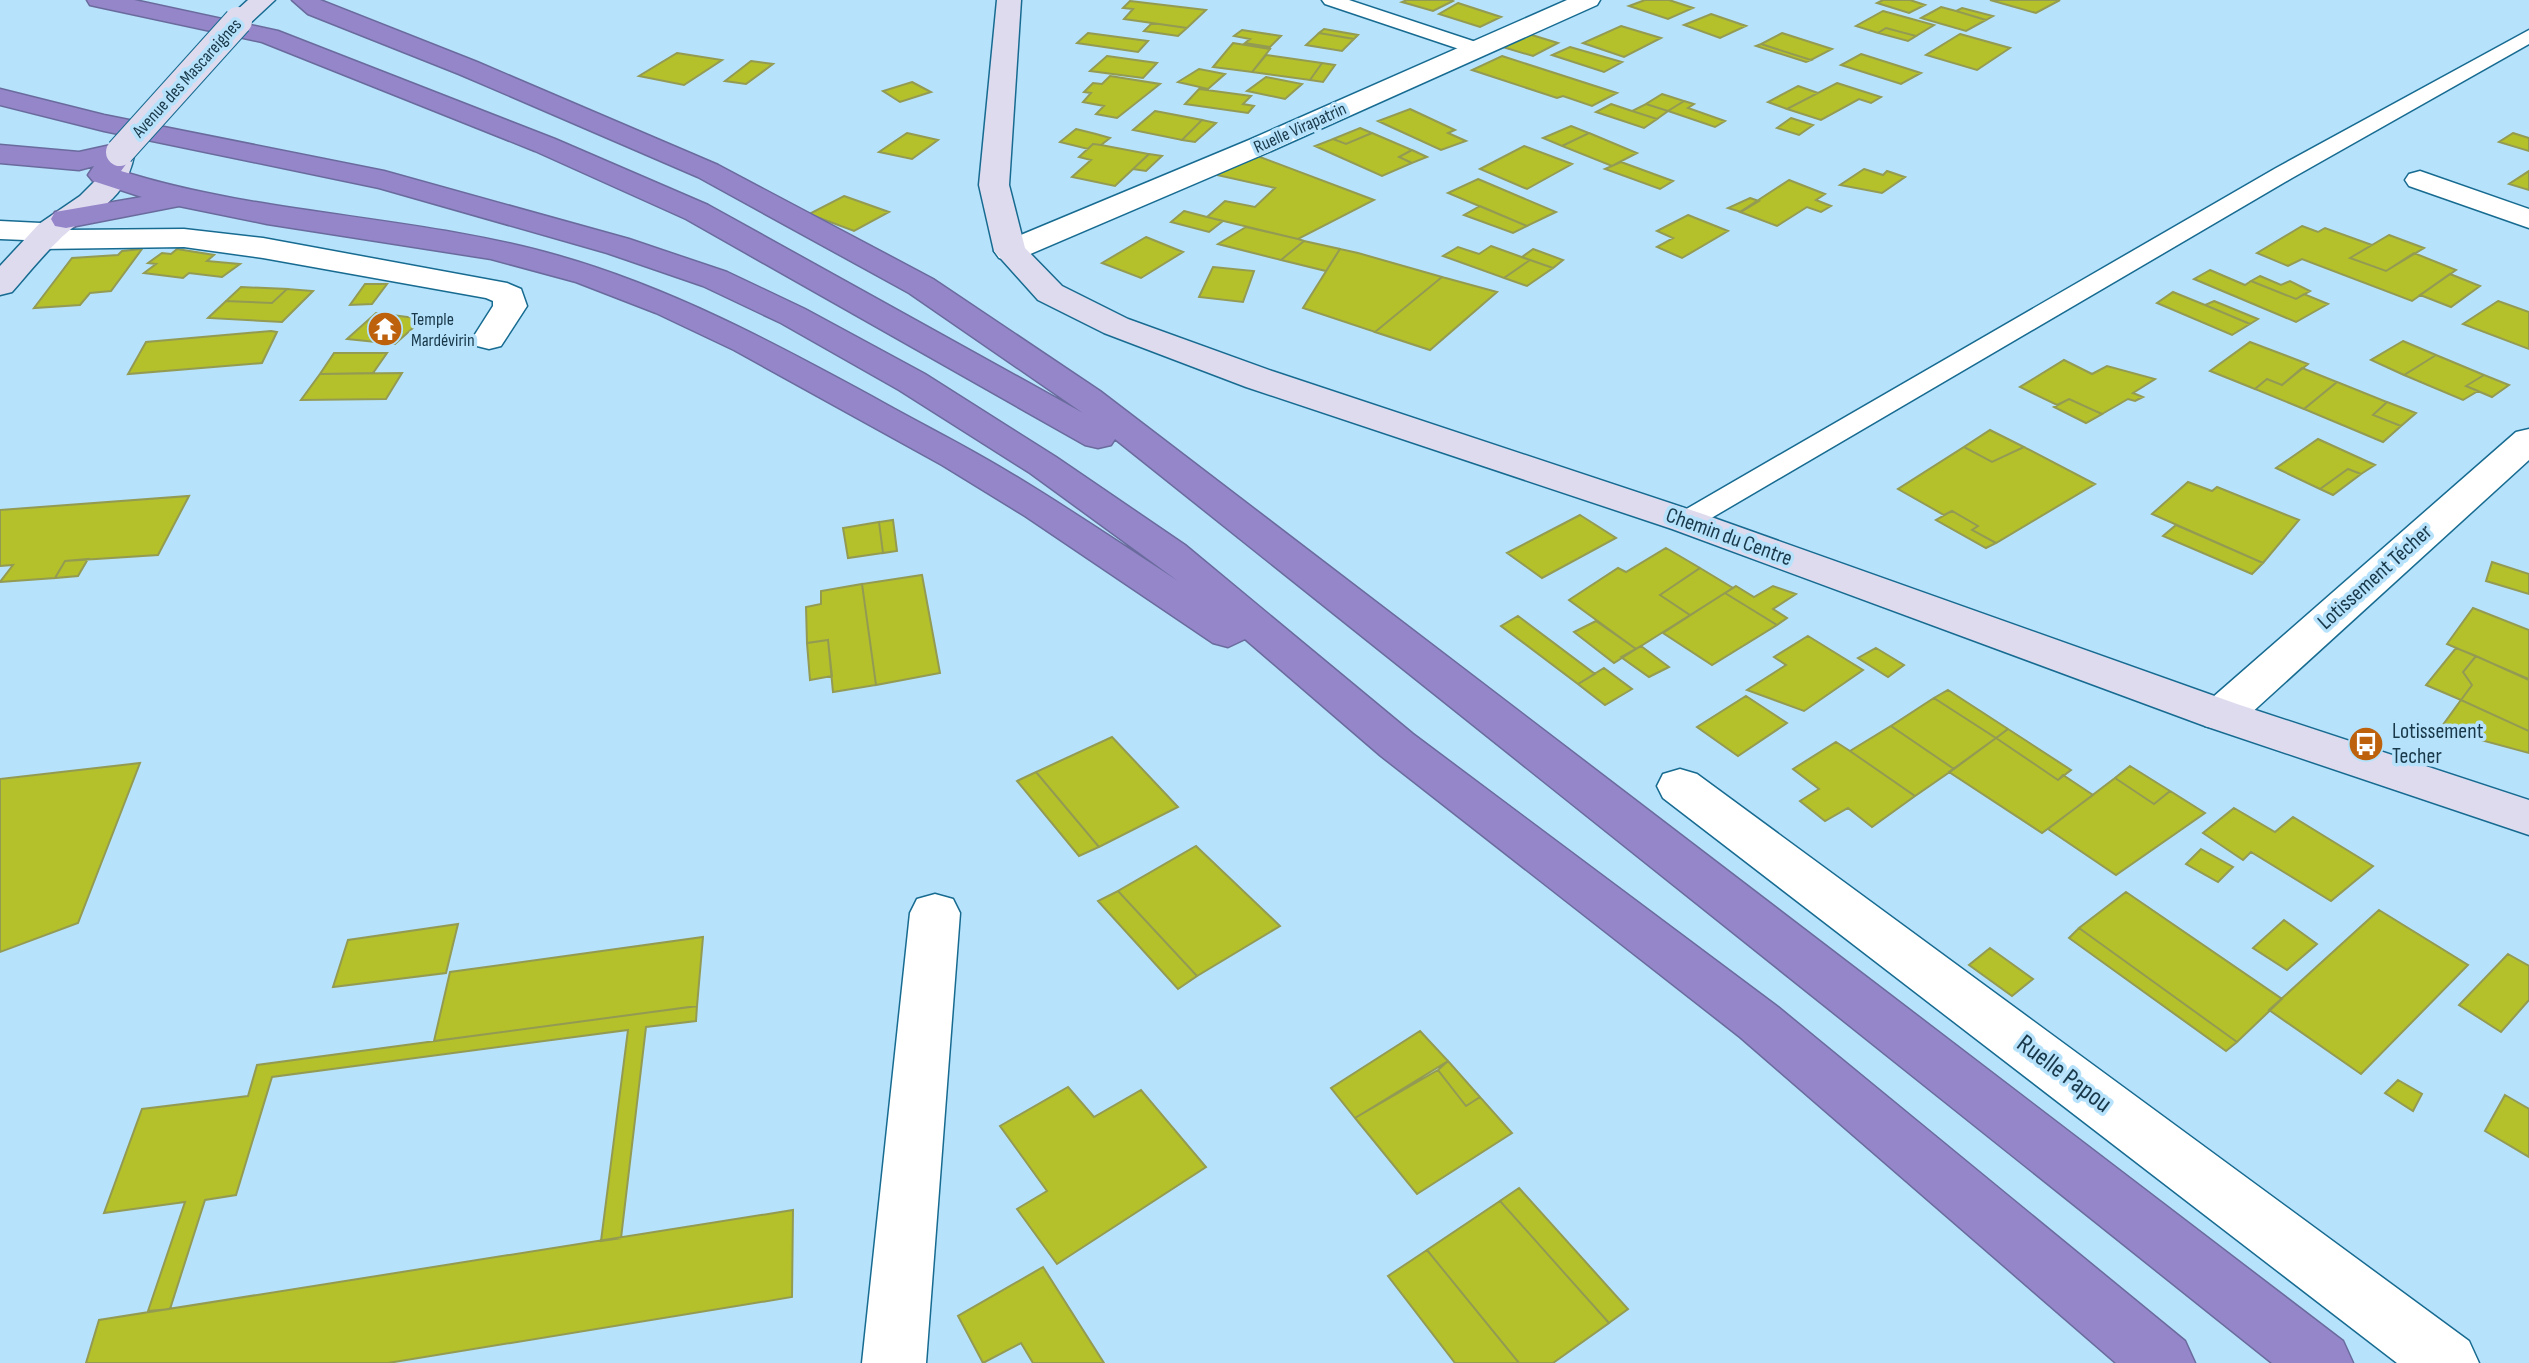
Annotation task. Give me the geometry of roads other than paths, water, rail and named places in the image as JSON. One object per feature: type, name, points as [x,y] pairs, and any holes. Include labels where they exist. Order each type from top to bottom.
[{"type":"highway","points":[[99,0],[269,36],[545,145],[697,212],[1222,507]]},
{"type":"highway","points":[[245,7],[310,4],[468,68],[708,171],[921,286],[1087,399],[2321,1363]]},
{"type":"highway","points":[[0,97],[104,123],[384,180],[509,213],[715,279],[793,316],[912,382],[1043,465],[1171,554],[1397,745],[1759,1022],[2163,1363]]},
{"type":"highway","points":[[0,154],[117,165],[190,200]]},
{"type":"highway","points":[[0,161],[50,212],[190,200],[474,247],[544,262],[611,283],[701,320],[821,382],[1008,489],[1397,745]]},
{"type":"street","name":"Chemin du Centre","points":[[1009,0],[994,185],[1010,251],[1050,293],[1116,326],[1259,379],[1686,521],[2221,715],[2529,818]]},
{"type":"street","name":"Ruelle Virapatrin","points":[[1010,251],[1259,146],[1588,0]]},
{"type":"street","name":"Avenue des Mascareignes","points":[[0,285],[50,212],[91,202],[117,165],[245,7]]},
{"type":"street","points":[[2420,180],[2529,219]]},
{"type":"street","points":[[0,230],[50,212],[184,238],[263,248],[495,290],[509,296],[510,306],[489,339]]},
{"type":"street","name":"Lotissement Técher","points":[[2221,715],[2529,440]]},
{"type":"street","name":"Ruelle Papou","points":[[1680,786],[2447,1363]]},
{"type":"street","points":[[894,1363],[935,913]]},
{"type":"lane","points":[[1331,0],[1478,49]]},
{"type":"lane","points":[[1686,521],[2284,173],[2529,36]]},
{"type":"place","name":"Temple Mardévirin","points":[[385,329]]},
{"type":"place","name":"Lotissement Techer","points":[[2366,744]]}]
